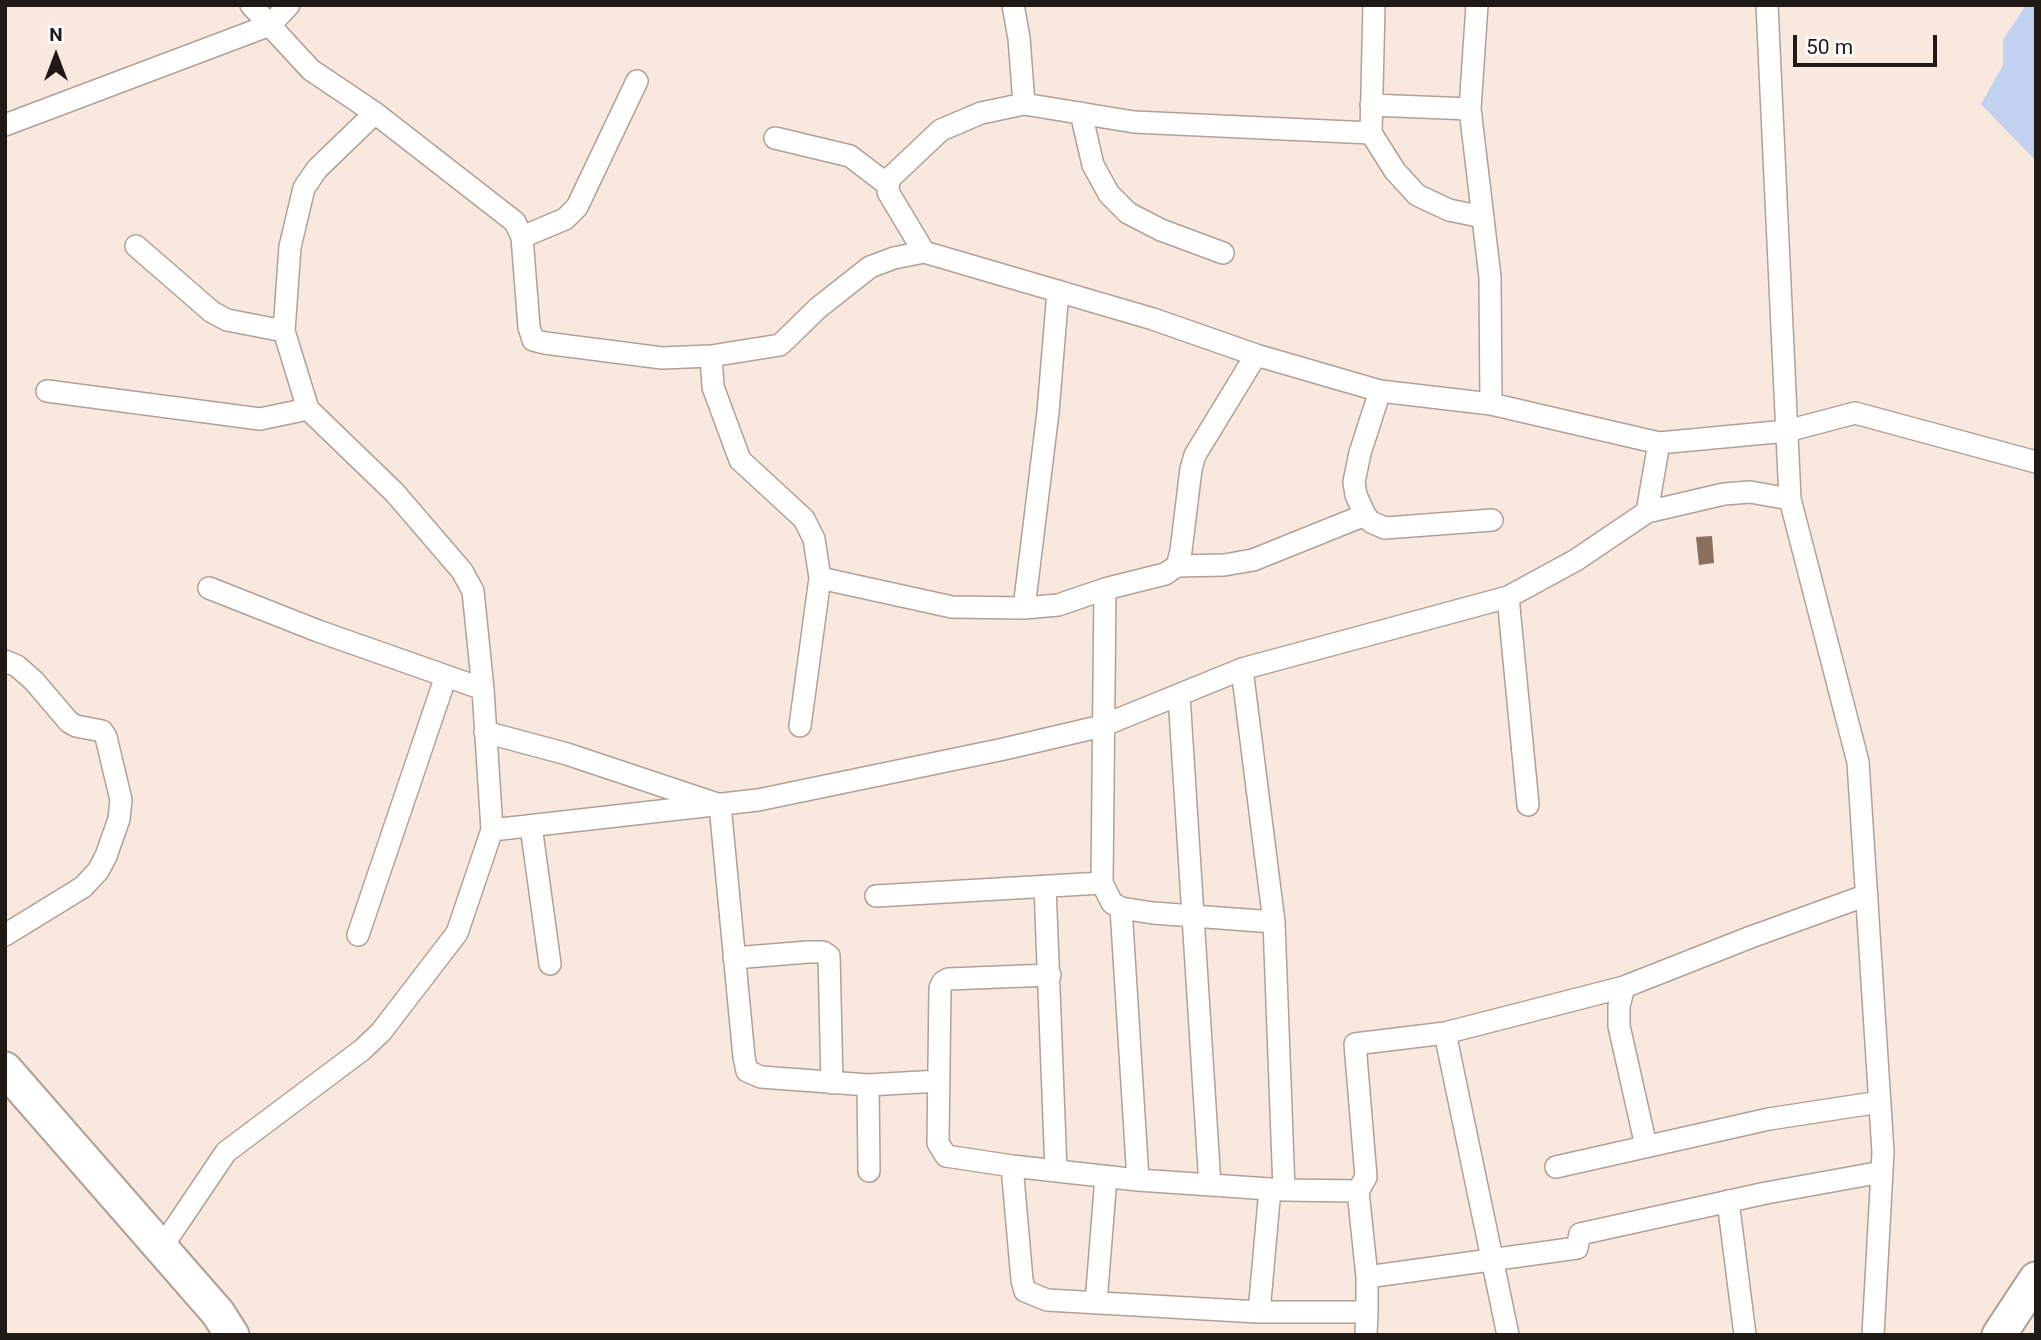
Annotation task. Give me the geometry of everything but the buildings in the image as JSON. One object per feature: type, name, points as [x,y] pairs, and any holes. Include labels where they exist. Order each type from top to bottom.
[{"type":"main road","points":[[5,1069],[162,1247],[218,1313],[232,1335]]},
{"type":"main road","points":[[1999,1335],[2036,1279]]},
{"type":"street","points":[[251,5],[311,70],[375,113],[515,222],[522,237],[529,327],[533,340],[662,358],[711,356],[780,345],[818,308],[870,267],[894,258],[924,252],[1153,319],[1256,355],[1380,391],[1491,404],[1658,443],[1787,431],[1855,413],[2036,462]]},
{"type":"street","points":[[5,125],[270,24],[289,5]]},
{"type":"street","points":[[1013,5],[1020,38],[1024,104]]},
{"type":"street","points":[[1374,5],[1371,132],[1395,171],[1417,195],[1449,210],[1483,217]]},
{"type":"street","points":[[1477,5],[1470,109],[1490,277],[1491,404]]},
{"type":"street","points":[[1767,5],[1790,499],[1858,762],[1882,1172],[1873,1335]]},
{"type":"street","points":[[522,237],[565,219],[577,207],[637,81]]},
{"type":"street","points":[[924,252],[888,192],[890,179],[941,130],[981,113],[1024,104],[1134,122],[1371,132]]},
{"type":"street","points":[[1371,106],[1470,109]]},
{"type":"street","points":[[162,1247],[226,1152],[362,1050],[381,1032],[457,933],[492,830],[483,689],[473,592],[462,571],[395,493],[308,409],[284,331],[290,247],[304,188],[317,169],[375,113]]},
{"type":"street","points":[[1081,113],[1093,165],[1110,194],[1128,213],[1161,230],[1223,253]]},
{"type":"street","points":[[775,138],[850,156],[888,185]]},
{"type":"street","points":[[136,246],[212,313],[228,320],[284,331]]},
{"type":"street","points":[[1024,608],[1048,412],[1058,291]]},
{"type":"street","points":[[1177,566],[1195,454],[1256,355]]},
{"type":"street","points":[[711,356],[713,387],[740,460],[804,519],[814,539],[820,578],[800,726]]},
{"type":"street","points":[[47,391],[260,419],[308,409]]},
{"type":"street","points":[[1380,391],[1360,453],[1354,482],[1356,495],[1371,522],[1385,528],[1492,520]]},
{"type":"street","points":[[1647,512],[1658,443]]},
{"type":"street","points":[[492,830],[758,800],[1102,726],[1242,669],[1508,597],[1576,560],[1647,512],[1724,494],[1750,492],[1790,499]]},
{"type":"street","points":[[820,578],[952,607],[1058,606],[1105,589],[1165,574],[1177,566],[1224,565],[1253,560],[1365,515]]},
{"type":"street","points":[[209,588],[318,631],[483,689]]},
{"type":"street","points":[[1105,589],[1102,883],[1112,903],[1121,908],[1275,922]]},
{"type":"street","points":[[1508,597],[1528,806]]},
{"type":"street","points":[[5,661],[17,666],[34,681],[69,722],[102,731],[106,737],[121,800],[119,819],[98,871],[83,887],[5,934]]},
{"type":"street","points":[[1242,669],[1275,922],[1277,1189],[1259,1312]]},
{"type":"street","points":[[358,935],[446,676]]},
{"type":"street","points":[[1180,695],[1210,1185]]},
{"type":"street","points":[[485,732],[568,754],[719,805]]},
{"type":"street","points":[[719,805],[747,1071],[761,1077],[868,1085],[939,1081]]},
{"type":"street","points":[[531,825],[550,964]]},
{"type":"street","points":[[876,896],[1102,883]]},
{"type":"street","points":[[1045,886],[1056,1171]]},
{"type":"street","points":[[1366,1335],[1367,1276],[1358,1191],[1366,1177],[1355,1044],[1445,1033],[1625,987],[1867,895]]},
{"type":"street","points":[[1121,908],[1138,1180]]},
{"type":"street","points":[[734,958],[808,952],[823,952],[829,956],[832,1083]]},
{"type":"street","points":[[1050,975],[948,979],[943,982],[940,988],[938,1143],[946,1156],[1138,1180],[1358,1191]]},
{"type":"street","points":[[1625,987],[1619,1006],[1619,1026],[1647,1146]]},
{"type":"street","points":[[1445,1033],[1508,1335]]},
{"type":"street","points":[[868,1085],[869,1171]]},
{"type":"street","points":[[1556,1167],[1769,1119],[1880,1102]]},
{"type":"street","points":[[1012,1166],[1025,1292],[1047,1300],[1096,1303],[1259,1312],[1367,1312]]},
{"type":"street","points":[[1367,1276],[1577,1248],[1580,1234],[1728,1201],[1882,1172]]},
{"type":"street","points":[[1096,1303],[1106,1177]]},
{"type":"street","points":[[1728,1201],[1745,1335]]},
{"type":"water","points":[[2026,5],[2036,5],[2036,189],[2034,159],[1981,104],[2003,65],[2003,40]]}]
